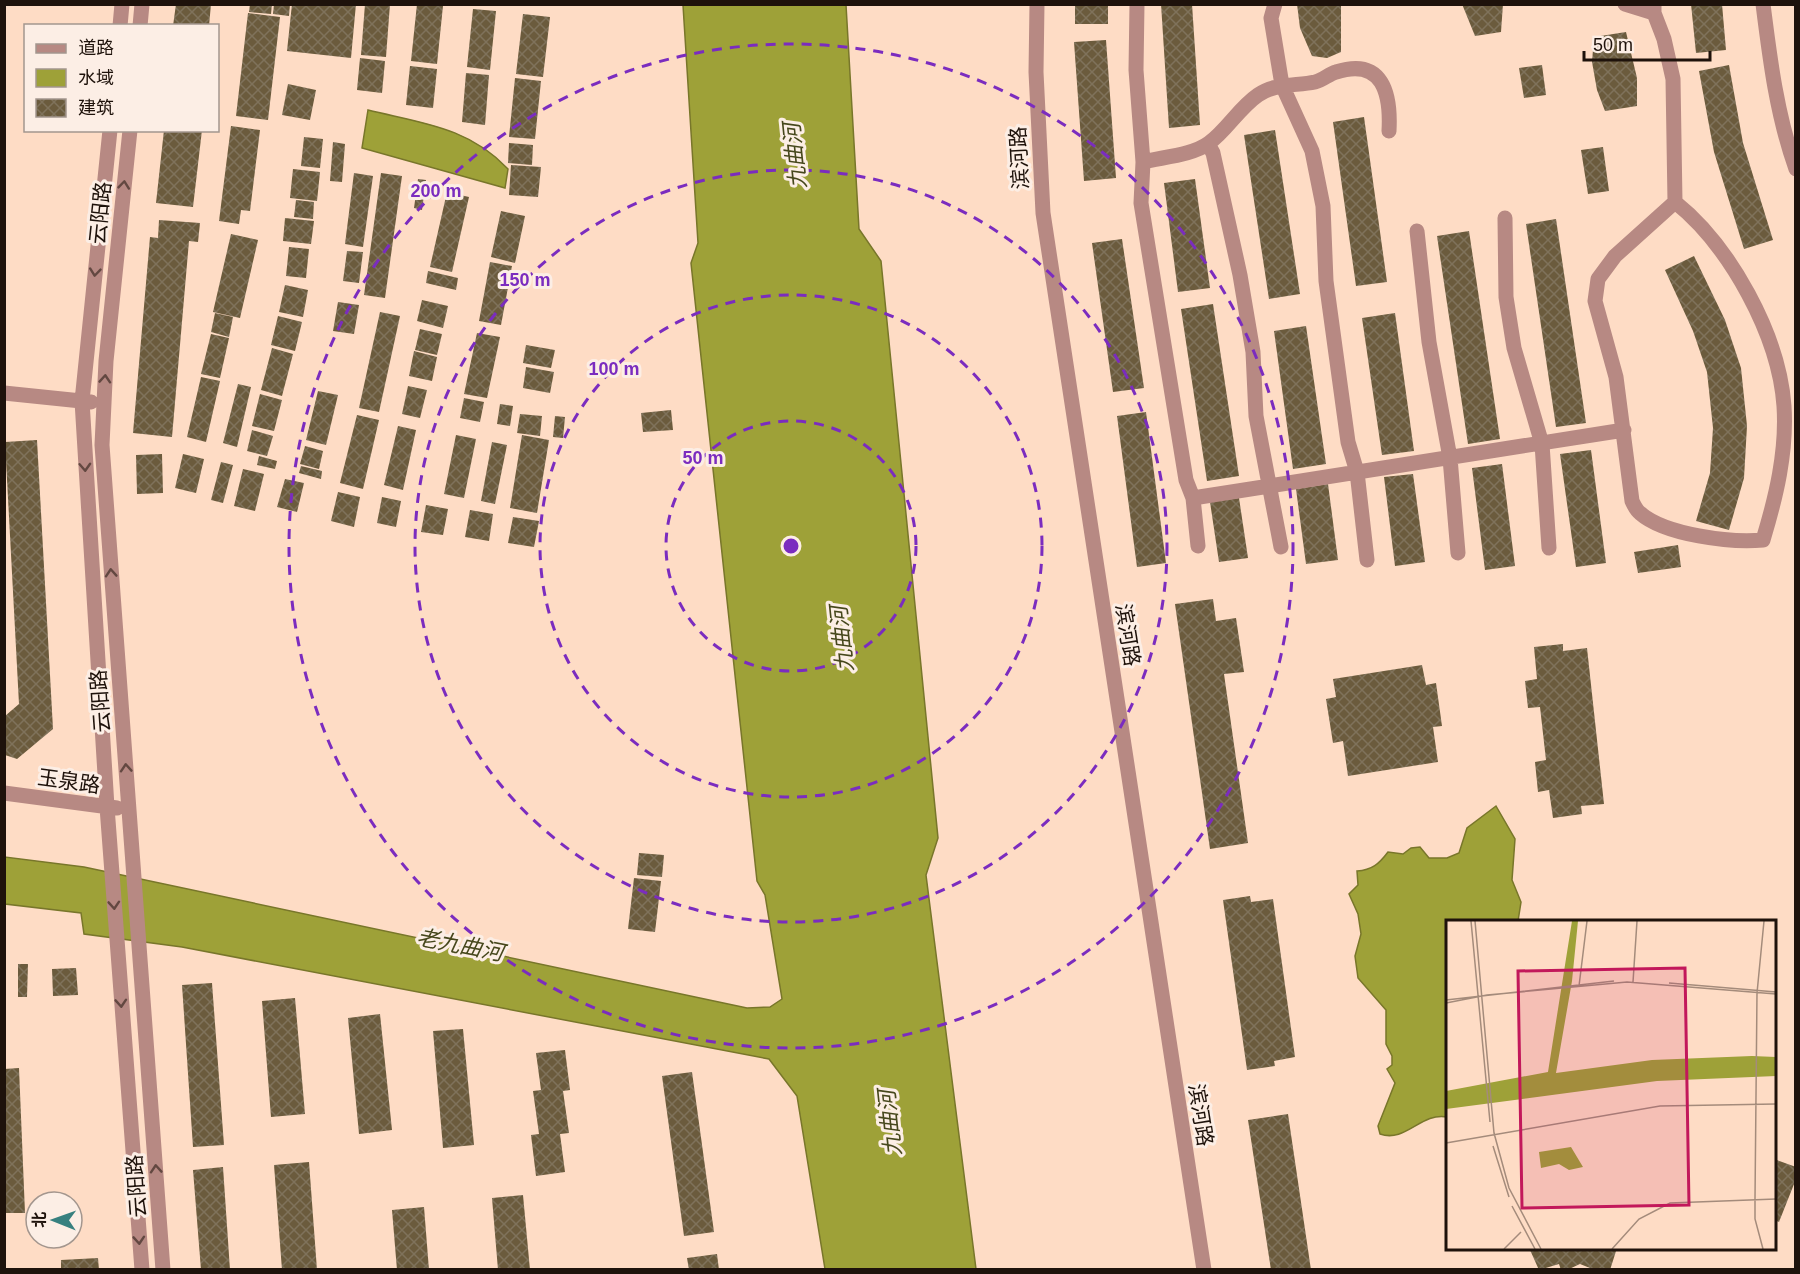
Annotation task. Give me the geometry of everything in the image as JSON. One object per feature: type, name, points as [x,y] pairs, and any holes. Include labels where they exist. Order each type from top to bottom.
[{"type":"street","points":[[120,24],[122,4]]},
{"type":"street","points":[[140,24],[142,4]]},
{"type":"street","name":"滨河路","points":[[1037,4],[1036,72],[1043,213],[1204,1269]]},
{"type":"street","points":[[1137,4],[1136,70],[1143,162],[1141,203],[1186,480],[1193,498],[1198,546]]},
{"type":"street","points":[[1275,4],[1271,18],[1282,85],[1312,151],[1323,206],[1326,281],[1348,442],[1357,471],[1367,560]]},
{"type":"street","points":[[1625,4],[1654,9],[1664,39],[1673,78],[1675,202],[1616,256],[1598,279],[1595,301],[1598,320],[1616,377],[1632,501],[1639,513],[1680,531],[1742,542],[1763,540],[1775,498],[1783,442],[1784,405],[1773,356],[1752,298],[1730,263],[1693,217],[1675,202]]},
{"type":"street","points":[[1763,4],[1772,69],[1788,147],[1796,169]]},
{"type":"street","points":[[1143,162],[1209,144],[1259,94],[1282,85],[1317,82],[1336,72],[1356,69],[1373,74],[1385,86],[1390,109],[1389,131]]},
{"type":"street","name":"云阳路","points":[[110,132],[82,401],[107,807],[142,1269]]},
{"type":"street","name":"云阳路","points":[[130,132],[103,403],[102,445],[163,1269]]},
{"type":"street","points":[[1209,144],[1213,153],[1240,275],[1253,352],[1256,416],[1281,548]]},
{"type":"street","points":[[1504,218],[1506,297],[1514,348],[1542,444],[1549,548]]},
{"type":"street","points":[[1417,231],[1429,342],[1450,458],[1458,553]]},
{"type":"street","points":[[4,393],[103,403]]},
{"type":"street","points":[[1193,498],[1268,484],[1624,430]]},
{"type":"street","name":"玉泉路","points":[[4,793],[129,810]]},
{"type":"water","name":"九曲河","points":[[683,5],[846,5],[859,229],[881,261],[938,838],[926,875],[976,1269],[825,1269],[797,1096],[769,1059],[182,947],[84,934],[81,913],[5,904],[5,857],[84,867],[747,1008],[770,1007],[782,999],[765,895],[757,881],[691,263],[698,243]]},
{"type":"water","points":[[368,110],[425,123],[461,135],[477,144],[508,169],[505,188],[362,148]]},
{"type":"water","points":[[1496,806],[1515,839],[1512,880],[1521,902],[1518,920],[1446,920],[1446,1117],[1429,1119],[1398,1134],[1389,1136],[1380,1134],[1378,1126],[1395,1083],[1387,1069],[1392,1065],[1392,1056],[1386,1044],[1386,1010],[1358,978],[1355,956],[1361,934],[1358,914],[1349,894],[1358,885],[1357,871],[1375,866],[1388,852],[1403,854],[1411,848],[1420,847],[1429,858],[1447,858],[1459,853],[1467,828]]},
{"type":"building","points":[[176,4],[211,4],[209,24],[173,24]]},
{"type":"building","points":[[250,4],[272,4],[271,14],[249,12]]},
{"type":"building","points":[[274,4],[290,4],[289,16],[273,14]]},
{"type":"building","points":[[292,4],[356,4],[351,58],[287,51]]},
{"type":"building","points":[[365,4],[390,4],[386,57],[361,55]]},
{"type":"building","points":[[417,4],[443,6],[437,64],[411,61]]},
{"type":"building","points":[[1075,4],[1108,4],[1108,24],[1075,24]]},
{"type":"building","points":[[1161,4],[1192,4],[1200,125],[1169,128]]},
{"type":"building","points":[[1297,4],[1341,4],[1341,52],[1327,58],[1312,56],[1300,28]]},
{"type":"building","points":[[1462,4],[1503,4],[1501,32],[1475,36]]},
{"type":"building","points":[[1691,4],[1722,4],[1726,50],[1696,53]]},
{"type":"building","points":[[473,9],[496,11],[490,70],[467,67]]},
{"type":"building","points":[[248,13],[280,17],[268,120],[236,116]]},
{"type":"building","points":[[523,14],[550,17],[543,77],[516,74]]},
{"type":"building","points":[[1626,32],[1637,78],[1637,106],[1605,111],[1597,90],[1592,62],[1594,37]]},
{"type":"building","points":[[1106,40],[1116,178],[1084,181],[1074,42]]},
{"type":"building","points":[[360,58],[385,61],[382,93],[357,90]]},
{"type":"building","points":[[1542,65],[1546,95],[1524,98],[1519,68]]},
{"type":"building","points":[[1729,65],[1743,143],[1773,240],[1744,249],[1714,152],[1699,71]]},
{"type":"building","points":[[410,66],[437,69],[433,108],[406,105]]},
{"type":"building","points":[[466,73],[489,75],[485,125],[462,122]]},
{"type":"building","points":[[515,78],[541,81],[535,139],[509,137]]},
{"type":"building","points":[[288,84],[316,90],[310,120],[282,115]]},
{"type":"building","points":[[1364,117],[1387,282],[1356,286],[1333,122]]},
{"type":"building","points":[[231,126],[260,130],[250,211],[241,210],[239,224],[219,221]]},
{"type":"building","points":[[1275,130],[1300,294],[1269,299],[1244,135]]},
{"type":"building","points":[[164,132],[202,132],[193,207],[156,203]]},
{"type":"building","points":[[304,137],[323,139],[320,168],[301,166]]},
{"type":"building","points":[[333,142],[345,144],[342,182],[330,181]]},
{"type":"building","points":[[509,143],[533,145],[532,165],[508,163]]},
{"type":"building","points":[[1603,147],[1609,191],[1588,194],[1581,150]]},
{"type":"building","points":[[511,165],[541,167],[538,197],[509,195]]},
{"type":"building","points":[[293,169],[320,172],[317,201],[290,198]]},
{"type":"building","points":[[354,173],[373,176],[363,247],[345,244]]},
{"type":"building","points":[[381,173],[402,176],[385,298],[364,295]]},
{"type":"building","points":[[418,179],[426,180],[422,210],[414,208]]},
{"type":"building","points":[[1195,179],[1210,288],[1178,292],[1164,183]]},
{"type":"building","points":[[447,192],[469,197],[452,272],[430,267]]},
{"type":"building","points":[[296,200],[314,202],[313,219],[294,217]]},
{"type":"building","points":[[501,211],[525,216],[515,263],[491,257]]},
{"type":"building","points":[[285,218],[314,221],[311,244],[283,241]]},
{"type":"building","points":[[1556,219],[1586,423],[1556,427],[1526,224]]},
{"type":"building","points":[[159,220],[200,223],[198,242],[189,241],[172,437],[133,433],[150,237],[158,238]]},
{"type":"building","points":[[1469,231],[1500,439],[1468,444],[1437,236]]},
{"type":"building","points":[[231,234],[258,240],[240,318],[213,312]]},
{"type":"building","points":[[1122,239],[1144,388],[1113,392],[1092,243]]},
{"type":"building","points":[[289,247],[309,249],[306,278],[286,276]]},
{"type":"building","points":[[347,251],[363,252],[359,283],[343,281]]},
{"type":"building","points":[[1694,256],[1725,320],[1741,368],[1747,426],[1744,478],[1729,530],[1696,521],[1710,473],[1713,428],[1707,372],[1693,331],[1665,270]]},
{"type":"building","points":[[490,262],[512,266],[501,325],[479,321]]},
{"type":"building","points":[[428,271],[458,278],[456,290],[426,283]]},
{"type":"building","points":[[285,285],[308,290],[303,317],[279,312]]},
{"type":"building","points":[[422,300],[448,306],[443,328],[417,321]]},
{"type":"building","points":[[338,302],[359,305],[354,334],[333,331]]},
{"type":"building","points":[[1213,304],[1239,476],[1207,481],[1181,309]]},
{"type":"building","points":[[380,312],[400,316],[379,412],[359,408]]},
{"type":"building","points":[[215,313],[233,317],[229,337],[211,332]]},
{"type":"building","points":[[1395,313],[1414,451],[1382,455],[1362,318]]},
{"type":"building","points":[[278,316],[302,322],[295,351],[271,345]]},
{"type":"building","points":[[1306,326],[1326,464],[1293,469],[1274,331]]},
{"type":"building","points":[[420,329],[442,334],[437,355],[415,350]]},
{"type":"building","points":[[477,333],[500,337],[487,398],[464,394]]},
{"type":"building","points":[[211,334],[229,338],[220,378],[201,374]]},
{"type":"building","points":[[526,345],[555,350],[551,368],[523,363]]},
{"type":"building","points":[[272,348],[293,354],[282,396],[261,390]]},
{"type":"building","points":[[414,351],[437,357],[432,381],[409,376]]},
{"type":"building","points":[[526,367],[554,372],[550,393],[523,388]]},
{"type":"building","points":[[201,377],[220,381],[206,442],[187,437]]},
{"type":"building","points":[[238,384],[251,387],[237,447],[223,443]]},
{"type":"building","points":[[408,386],[427,390],[420,418],[402,414]]},
{"type":"building","points":[[318,391],[338,395],[326,445],[306,440]]},
{"type":"building","points":[[260,394],[282,400],[274,431],[252,426]]},
{"type":"building","points":[[464,398],[484,402],[480,422],[460,418]]},
{"type":"building","points":[[500,404],[513,406],[510,426],[497,424]]},
{"type":"building","points":[[671,410],[673,430],[643,432],[641,413]]},
{"type":"building","points":[[1146,412],[1166,563],[1137,567],[1117,416]]},
{"type":"building","points":[[520,414],[542,416],[540,436],[517,433]]},
{"type":"building","points":[[357,415],[379,420],[363,489],[340,483]]},
{"type":"building","points":[[555,416],[565,417],[563,438],[553,437]]},
{"type":"building","points":[[398,426],[416,430],[403,490],[384,485]]},
{"type":"building","points":[[252,430],[273,436],[267,456],[247,451]]},
{"type":"building","points":[[456,435],[476,439],[464,498],[444,494]]},
{"type":"building","points":[[522,435],[549,440],[537,513],[510,508]]},
{"type":"building","points":[[37,440],[53,729],[17,759],[5,755],[5,716],[19,704],[5,442]]},
{"type":"building","points":[[492,442],[507,445],[495,504],[481,501]]},
{"type":"building","points":[[305,446],[323,451],[319,469],[300,464]]},
{"type":"building","points":[[1591,450],[1606,563],[1576,567],[1560,454]]},
{"type":"building","points":[[162,454],[163,493],[137,494],[136,455]]},
{"type":"building","points":[[183,454],[204,459],[196,493],[175,488]]},
{"type":"building","points":[[259,456],[277,461],[275,469],[257,465]]},
{"type":"building","points":[[221,462],[233,465],[223,503],[211,500]]},
{"type":"building","points":[[1502,464],[1515,566],[1485,570],[1472,468]]},
{"type":"building","points":[[301,466],[322,471],[321,479],[299,473]]},
{"type":"building","points":[[243,469],[264,474],[255,511],[234,506]]},
{"type":"building","points":[[1413,474],[1425,562],[1395,566],[1384,477]]},
{"type":"building","points":[[285,479],[304,483],[297,512],[277,507]]},
{"type":"building","points":[[1328,484],[1338,560],[1306,564],[1296,489]]},
{"type":"building","points":[[338,492],[360,497],[354,527],[331,521]]},
{"type":"building","points":[[382,497],[401,501],[396,527],[377,523]]},
{"type":"building","points":[[1239,498],[1248,558],[1219,562],[1210,502]]},
{"type":"building","points":[[426,505],[448,509],[443,535],[421,532]]},
{"type":"building","points":[[470,510],[493,514],[489,541],[465,537]]},
{"type":"building","points":[[513,517],[539,521],[534,547],[508,543]]},
{"type":"building","points":[[1678,545],[1681,567],[1638,573],[1634,552]]},
{"type":"building","points":[[1213,599],[1216,621],[1236,618],[1244,672],[1224,674],[1248,843],[1210,849],[1175,604]]},
{"type":"building","points":[[1563,644],[1563,651],[1587,648],[1604,804],[1581,806],[1582,814],[1553,818],[1549,790],[1538,792],[1535,762],[1546,760],[1540,707],[1528,708],[1525,681],[1537,679],[1534,647]]},
{"type":"building","points":[[1422,665],[1426,685],[1436,683],[1442,726],[1433,727],[1438,762],[1348,776],[1343,741],[1333,743],[1326,699],[1336,697],[1333,679]]},
{"type":"building","points":[[639,853],[664,855],[662,877],[637,875]]},
{"type":"building","points":[[634,878],[661,881],[655,932],[628,929]]},
{"type":"building","points":[[1250,896],[1251,902],[1273,899],[1295,1057],[1274,1061],[1275,1066],[1247,1070],[1223,900]]},
{"type":"building","points":[[18,964],[28,964],[27,997],[18,997]]},
{"type":"building","points":[[76,968],[78,995],[53,996],[52,969]]},
{"type":"building","points":[[212,983],[224,1145],[193,1147],[182,985]]},
{"type":"building","points":[[295,998],[305,1114],[271,1117],[262,1001]]},
{"type":"building","points":[[380,1014],[392,1130],[359,1134],[348,1018]]},
{"type":"building","points":[[463,1029],[474,1145],[443,1148],[433,1031]]},
{"type":"building","points":[[565,1050],[570,1090],[563,1091],[569,1133],[560,1134],[565,1172],[536,1176],[531,1135],[539,1134],[533,1091],[541,1090],[536,1053]]},
{"type":"building","points":[[19,1068],[24,1213],[6,1213],[4,1069]]},
{"type":"building","points":[[692,1072],[714,1232],[684,1236],[662,1076]]},
{"type":"building","points":[[1288,1114],[1311,1270],[1271,1270],[1248,1120]]},
{"type":"building","points":[[1776,1160],[1796,1167],[1796,1179],[1779,1222],[1776,1221]]},
{"type":"building","points":[[309,1162],[317,1270],[282,1270],[274,1165]]},
{"type":"building","points":[[223,1167],[230,1270],[201,1270],[193,1170]]},
{"type":"building","points":[[523,1195],[530,1270],[498,1270],[492,1198]]},
{"type":"building","points":[[424,1207],[429,1270],[397,1270],[392,1210]]},
{"type":"building","points":[[1530,1250],[1616,1250],[1610,1270],[1595,1270],[1580,1264],[1567,1270],[1561,1270],[1559,1264],[1539,1270]]},
{"type":"building","points":[[717,1254],[719,1270],[689,1270],[687,1258]]},
{"type":"building","points":[[98,1258],[99,1270],[61,1270],[61,1260]]},
{"type":"water label","name":"老九曲河","points":[[460,945]]}]
